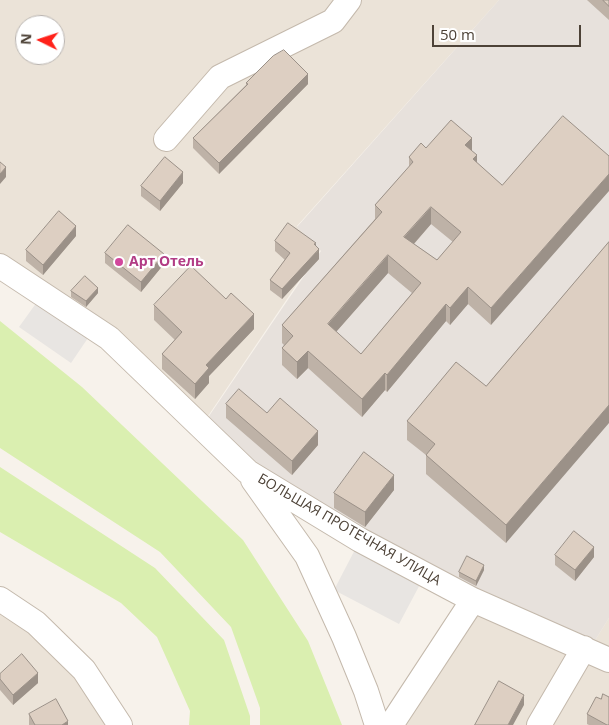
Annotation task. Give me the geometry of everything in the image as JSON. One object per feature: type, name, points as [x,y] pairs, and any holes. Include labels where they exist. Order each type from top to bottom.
[{"type":"street","points":[[166,139],[220,77],[333,21],[349,0]]},
{"type":"street","name":"БОЛЬШАЯ ПРОТЕЧНАЯ УЛИЦА","points":[[0,266],[109,338],[248,472],[360,540],[473,600],[609,660]]},
{"type":"street","points":[[248,472],[307,556],[344,637],[366,691],[377,725]]},
{"type":"street","points":[[0,599],[36,623],[84,670],[120,725]]},
{"type":"street","points":[[391,725],[473,600]]},
{"type":"street","points":[[539,725],[584,648]]},
{"type":"shaded area","points":[[0,0],[499,0],[297,226],[320,250],[202,425],[0,265]]},
{"type":"shaded area","points":[[499,0],[609,0],[609,618],[589,650],[360,540],[203,425],[321,251],[297,227]]},
{"type":"shaded area","points":[[37,302],[88,338],[71,363],[19,327]]},
{"type":"shaded area","points":[[360,540],[425,575],[399,624],[334,590]]},
{"type":"shaded area","points":[[474,600],[589,650],[609,618],[609,725],[396,725]]},
{"type":"shaded area","points":[[0,603],[33,624],[118,725],[0,725]]},
{"type":"green space","points":[[0,321],[82,387],[243,540],[308,641],[342,725],[260,725],[260,708],[231,627],[160,552],[0,448]]},
{"type":"green space","points":[[0,467],[155,568],[224,640],[250,716],[250,725],[189,725],[190,711],[157,637],[121,603],[0,532]]},
{"type":"building","points":[[603,0],[609,0],[609,6]]},
{"type":"building","points":[[284,50],[308,74],[219,163],[193,138],[248,84],[246,83],[273,56]]},
{"type":"building","points":[[563,116],[609,156],[609,174],[491,308],[468,287],[450,308],[446,304],[387,375],[385,373],[362,399],[308,351],[297,362],[282,348],[293,336],[282,325],[382,212],[375,205],[413,162],[409,157],[421,143],[426,148],[451,120],[472,138],[465,145],[477,155],[473,159],[502,185]],"holes":[[[431,207],[461,232],[437,260],[404,237]],[[388,255],[421,283],[361,354],[328,324]]]},
{"type":"building","points":[[165,157],[183,172],[160,201],[141,186]]},
{"type":"building","points":[[0,162],[6,167],[0,174]]},
{"type":"building","points":[[59,211],[76,226],[43,265],[26,250]]},
{"type":"building","points":[[288,223],[316,243],[314,244],[319,249],[282,289],[270,280],[290,253],[275,241]]},
{"type":"building","points":[[128,225],[164,254],[141,282],[105,253]]},
{"type":"building","points":[[609,242],[609,405],[506,525],[426,455],[435,444],[407,421],[456,362],[486,386]]},
{"type":"building","points":[[191,266],[226,299],[231,293],[254,314],[206,365],[209,368],[195,384],[162,354],[182,332],[154,305]]},
{"type":"building","points":[[85,276],[98,288],[86,301],[71,291]]},
{"type":"building","points":[[239,389],[267,413],[280,398],[318,431],[292,461],[226,404]]},
{"type":"building","points":[[364,452],[394,475],[365,512],[334,493]]},
{"type":"building","points":[[574,531],[594,547],[575,570],[555,555]]},
{"type":"building","points":[[467,556],[484,565],[476,581],[459,572]]},
{"type":"building","points":[[22,654],[38,673],[13,695],[0,679],[0,674]]},
{"type":"building","points":[[499,681],[524,695],[508,725],[475,725]]},
{"type":"building","points":[[603,694],[609,697],[609,725],[587,714],[596,697],[601,699]]},
{"type":"building","points":[[56,699],[68,721],[62,725],[35,725],[29,714]]},
{"type":"place","name":"Арт Отель","points":[[119,262]]}]
